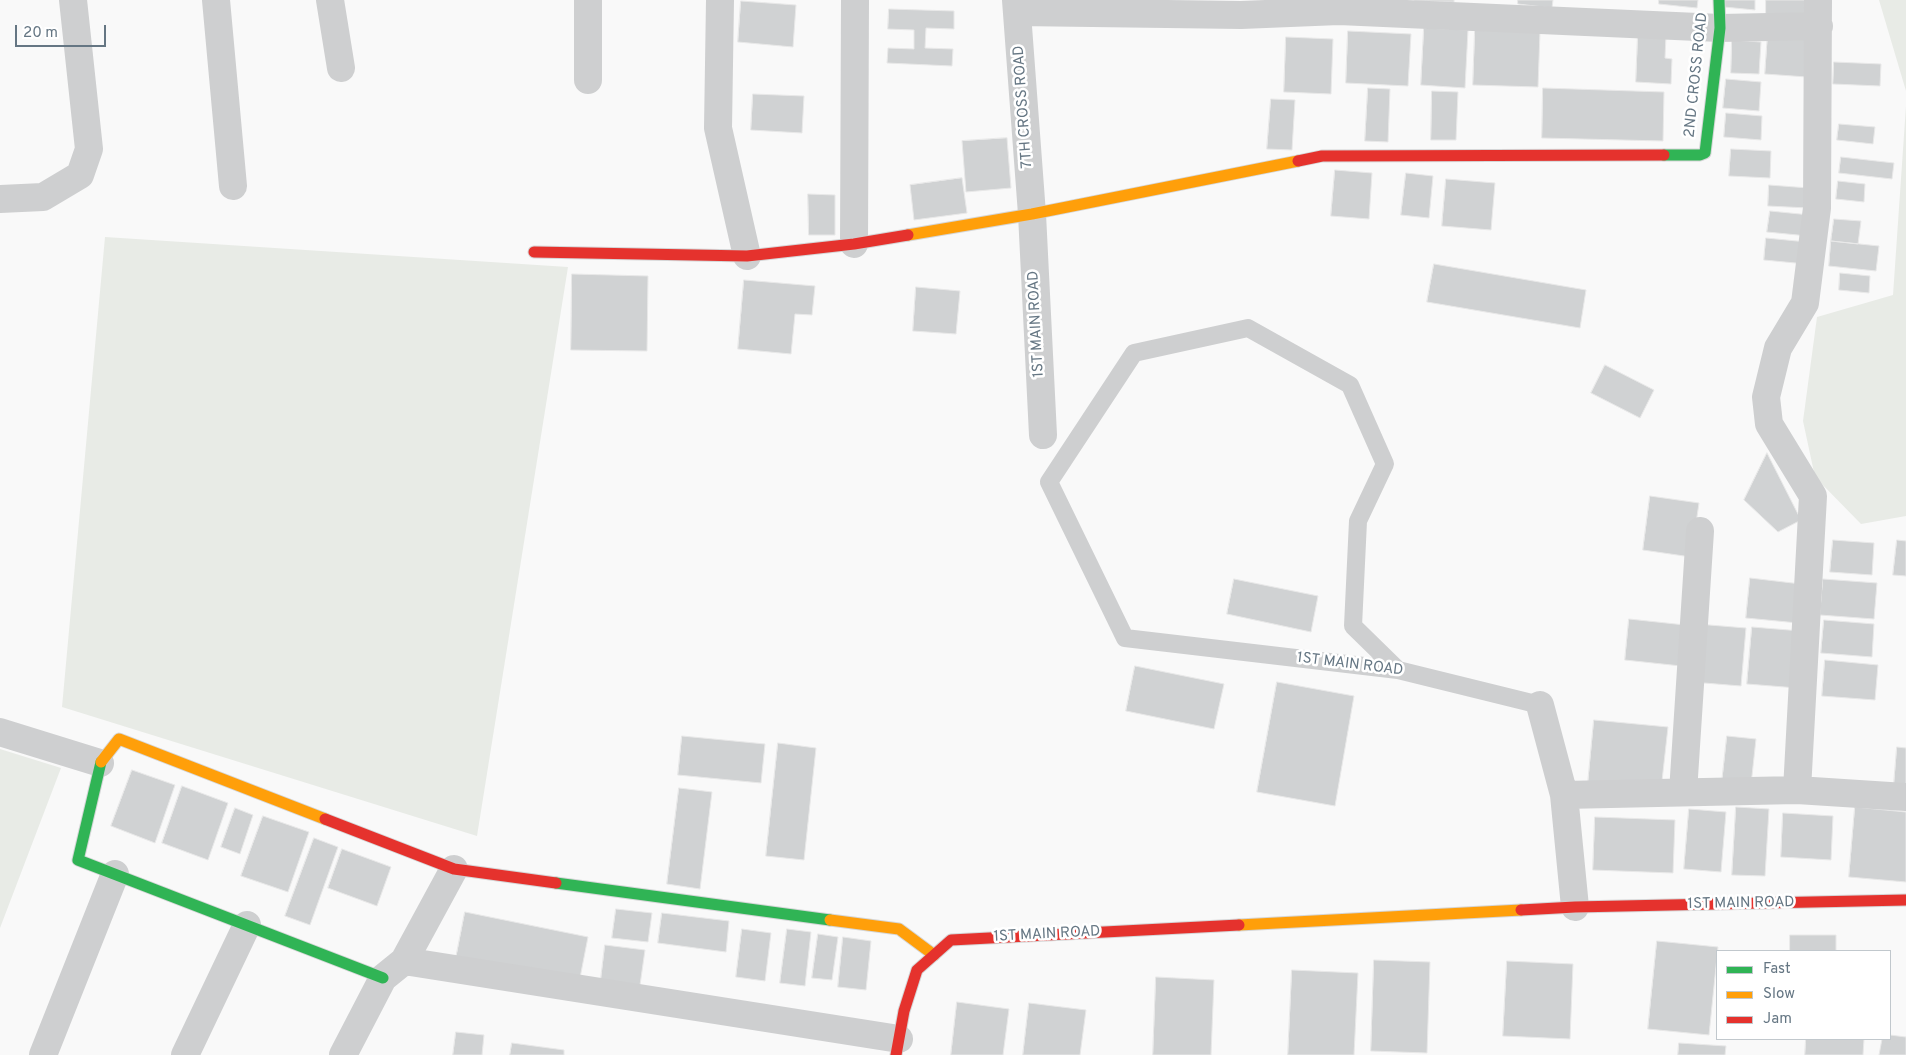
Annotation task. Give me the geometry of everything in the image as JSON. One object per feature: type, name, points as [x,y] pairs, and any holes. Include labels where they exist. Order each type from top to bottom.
[{"type":"street","points":[[0,199],[44,197],[80,175],[88,149],[73,0]]},
{"type":"street","points":[[216,0],[233,186]]},
{"type":"street","points":[[330,0],[341,68]]},
{"type":"street","points":[[588,0],[588,80]]},
{"type":"street","points":[[720,0],[718,128],[747,256]]},
{"type":"street","points":[[854,244],[855,0]]},
{"type":"street","name":"2ND CROSS ROAD","points":[[1032,214],[1322,156],[1700,155],[1704,153],[1720,28],[1719,0]]},
{"type":"street","points":[[1017,6],[1240,8],[1339,5],[1565,10],[1720,28],[1819,13],[1817,208],[1805,303],[1778,348],[1766,398],[1769,424],[1813,496],[1797,790]]},
{"type":"street","name":"7TH CROSS ROAD","points":[[1017,6],[1032,214]]},
{"type":"street","points":[[534,252],[747,256],[854,244],[1032,214]]},
{"type":"street","name":"1ST MAIN ROAD","points":[[1032,214],[1043,435]]},
{"type":"street","points":[[1684,792],[1700,531]]},
{"type":"street","name":"1ST MAIN ROAD","points":[[1540,705],[1564,795],[1576,907]]},
{"type":"street","points":[[0,732],[100,763]]},
{"type":"street","points":[[383,978],[78,860],[100,763],[119,739],[454,869],[900,929],[934,955]]},
{"type":"street","points":[[1564,795],[1797,790],[1906,797]]},
{"type":"street","points":[[343,1055],[383,978],[404,961],[454,869]]},
{"type":"street","points":[[43,1055],[115,874]]},
{"type":"street","name":"1ST MAIN ROAD","points":[[897,1047],[904,1011],[917,970],[951,940],[1576,907],[1906,900]]},
{"type":"street","points":[[184,1055],[247,925]]},
{"type":"street","points":[[404,961],[897,1047]]},
{"type":"lane","name":"1ST MAIN ROAD","points":[[1398,670],[1353,626],[1358,521],[1385,464],[1350,385],[1248,328],[1134,353],[1049,482],[1125,638],[1398,670],[1540,705]]},
{"type":"shaded area","points":[[1879,0],[1906,0],[1906,91]]},
{"type":"shaded area","points":[[1906,106],[1906,516],[1861,524],[1815,477],[1803,421],[1817,317],[1893,295]]},
{"type":"shaded area","points":[[105,237],[568,267],[477,836],[62,707]]},
{"type":"shaded area","points":[[0,749],[61,768],[0,928]]},
{"type":"building","points":[[1454,0],[1454,2],[1415,1]]},
{"type":"building","points":[[1518,0],[1553,0],[1552,8],[1518,4]]},
{"type":"building","points":[[1659,0],[1698,0],[1697,8],[1659,4]]},
{"type":"building","points":[[1724,0],[1755,0],[1755,10],[1724,7]]},
{"type":"building","points":[[1766,0],[1805,0],[1805,16],[1766,14]]},
{"type":"building","points":[[741,1],[796,5],[793,47],[738,42]]},
{"type":"building","points":[[889,9],[954,11],[954,29],[926,28],[925,48],[953,49],[952,66],[887,63],[888,48],[914,49],[914,30],[888,29]]},
{"type":"building","points":[[1424,28],[1468,30],[1465,88],[1421,85]]},
{"type":"building","points":[[1475,30],[1540,32],[1538,87],[1473,85]]},
{"type":"building","points":[[1348,31],[1411,34],[1408,86],[1346,83]]},
{"type":"building","points":[[1768,32],[1810,35],[1807,77],[1765,74]]},
{"type":"building","points":[[1638,34],[1666,35],[1665,58],[1672,59],[1671,84],[1636,82]]},
{"type":"building","points":[[1286,37],[1333,39],[1331,94],[1284,92]]},
{"type":"building","points":[[1732,40],[1761,42],[1759,74],[1731,73]]},
{"type":"building","points":[[1834,62],[1881,64],[1880,86],[1833,84]]},
{"type":"building","points":[[1726,79],[1761,82],[1759,111],[1723,108]]},
{"type":"building","points":[[1368,88],[1390,89],[1388,142],[1365,141]]},
{"type":"building","points":[[1543,88],[1664,92],[1663,141],[1542,138]]},
{"type":"building","points":[[1432,91],[1458,92],[1456,140],[1431,140]]},
{"type":"building","points":[[753,94],[804,96],[802,133],[751,130]]},
{"type":"building","points":[[1271,99],[1295,100],[1292,150],[1267,149]]},
{"type":"building","points":[[1726,113],[1762,116],[1761,140],[1724,137]]},
{"type":"building","points":[[1839,124],[1875,127],[1873,144],[1837,140]]},
{"type":"building","points":[[1007,138],[1011,188],[966,192],[962,141]]},
{"type":"building","points":[[1731,149],[1771,151],[1770,178],[1729,176]]},
{"type":"building","points":[[1841,157],[1894,163],[1892,179],[1839,173]]},
{"type":"building","points":[[1335,170],[1372,173],[1369,219],[1331,216]]},
{"type":"building","points":[[1406,173],[1433,176],[1429,218],[1401,215]]},
{"type":"building","points":[[962,178],[967,213],[914,220],[910,185]]},
{"type":"building","points":[[1446,179],[1495,183],[1491,230],[1442,226]]},
{"type":"building","points":[[1838,181],[1865,184],[1864,202],[1836,199]]},
{"type":"building","points":[[1769,185],[1809,188],[1808,208],[1768,206]]},
{"type":"building","points":[[808,194],[835,195],[835,235],[809,235]]},
{"type":"building","points":[[1770,211],[1810,215],[1808,236],[1767,232]]},
{"type":"building","points":[[1834,219],[1861,221],[1858,244],[1831,241]]},
{"type":"building","points":[[1766,238],[1807,242],[1806,264],[1764,260]]},
{"type":"building","points":[[1831,241],[1879,246],[1876,271],[1829,266]]},
{"type":"building","points":[[1434,264],[1586,290],[1580,328],[1427,302]]},
{"type":"building","points":[[1840,273],[1870,276],[1869,293],[1839,290]]},
{"type":"building","points":[[572,274],[648,276],[647,351],[571,350]]},
{"type":"building","points":[[744,280],[815,286],[812,315],[795,314],[791,354],[738,349]]},
{"type":"building","points":[[916,287],[960,291],[956,334],[913,331]]},
{"type":"building","points":[[1605,365],[1654,390],[1640,418],[1591,393]]},
{"type":"building","points":[[1767,453],[1801,520],[1778,532],[1744,500]]},
{"type":"building","points":[[1650,496],[1699,503],[1691,557],[1643,550]]},
{"type":"building","points":[[1833,540],[1874,543],[1872,575],[1830,572]]},
{"type":"building","points":[[1897,540],[1906,541],[1906,576],[1893,575]]},
{"type":"building","points":[[1750,578],[1801,584],[1798,623],[1746,618]]},
{"type":"building","points":[[1234,579],[1318,596],[1311,632],[1227,614]]},
{"type":"building","points":[[1823,579],[1877,583],[1874,619],[1820,615]]},
{"type":"building","points":[[1629,619],[1685,625],[1681,666],[1625,660]]},
{"type":"building","points":[[1824,620],[1874,624],[1872,657],[1821,653]]},
{"type":"building","points":[[1697,624],[1746,628],[1741,686],[1692,682]]},
{"type":"building","points":[[1752,627],[1801,631],[1797,688],[1747,684]]},
{"type":"building","points":[[1825,660],[1878,665],[1875,700],[1822,696]]},
{"type":"building","points":[[1135,666],[1224,684],[1214,729],[1126,711]]},
{"type":"building","points":[[1277,682],[1354,696],[1335,806],[1257,792]]},
{"type":"building","points":[[1594,720],[1668,727],[1661,790],[1588,783]]},
{"type":"building","points":[[682,736],[765,744],[761,783],[678,775]]},
{"type":"building","points":[[1727,736],[1756,739],[1751,785],[1722,782]]},
{"type":"building","points":[[778,743],[816,748],[804,860],[766,856]]},
{"type":"building","points":[[1897,747],[1906,748],[1906,785],[1894,784]]},
{"type":"building","points":[[132,770],[175,785],[155,843],[111,826]]},
{"type":"building","points":[[182,786],[228,803],[208,860],[162,843]]},
{"type":"building","points":[[679,788],[712,792],[700,889],[667,884]]},
{"type":"building","points":[[1736,807],[1769,809],[1765,876],[1732,875]]},
{"type":"building","points":[[1855,807],[1906,812],[1906,882],[1849,877]]},
{"type":"building","points":[[235,808],[253,815],[240,854],[221,847]]},
{"type":"building","points":[[1689,809],[1726,812],[1721,872],[1684,869]]},
{"type":"building","points":[[1783,813],[1833,816],[1831,860],[1781,857]]},
{"type":"building","points":[[263,816],[309,832],[288,892],[241,876]]},
{"type":"building","points":[[1595,817],[1675,820],[1673,873],[1593,870]]},
{"type":"building","points":[[314,838],[338,847],[310,925],[285,916]]},
{"type":"building","points":[[342,849],[391,867],[377,906],[328,888]]},
{"type":"building","points":[[616,909],[652,913],[648,942],[612,938]]},
{"type":"building","points":[[465,912],[588,937],[579,983],[456,958]]},
{"type":"building","points":[[662,913],[729,921],[726,952],[658,943]]},
{"type":"building","points":[[742,929],[771,933],[765,981],[736,977]]},
{"type":"building","points":[[787,929],[811,932],[805,986],[780,983]]},
{"type":"building","points":[[818,934],[838,937],[832,980],[812,978]]},
{"type":"building","points":[[1790,935],[1836,935],[1836,950],[1790,950]]},
{"type":"building","points":[[843,937],[871,941],[866,990],[838,987]]},
{"type":"building","points":[[1657,941],[1718,947],[1716,950],[1709,1035],[1648,1029]]},
{"type":"building","points":[[605,945],[645,950],[639,992],[600,987]]},
{"type":"building","points":[[1374,960],[1430,962],[1427,1053],[1371,1051]]},
{"type":"building","points":[[1507,961],[1573,964],[1570,1039],[1503,1036]]},
{"type":"building","points":[[1292,970],[1358,973],[1354,1055],[1288,1055]]},
{"type":"building","points":[[1156,977],[1214,980],[1211,1055],[1153,1055]]},
{"type":"building","points":[[957,1002],[1009,1009],[1003,1055],[951,1055]]},
{"type":"building","points":[[1029,1003],[1086,1010],[1080,1055],[1023,1055]]},
{"type":"building","points":[[456,1032],[484,1035],[482,1055],[453,1055]]},
{"type":"building","points":[[1891,1035],[1906,1037],[1906,1055],[1879,1055],[1882,1040],[1891,1040]]},
{"type":"building","points":[[1806,1040],[1864,1040],[1863,1055],[1805,1055]]},
{"type":"building","points":[[512,1043],[564,1050],[564,1055],[510,1055]]},
{"type":"building","points":[[1679,1043],[1726,1046],[1725,1055],[1678,1055]]},
{"type":"traffic: fast","points":[[1664,155],[1700,155],[1705,153],[1720,28],[1719,0]]},
{"type":"traffic: fast","points":[[101,762],[78,860],[383,978]]},
{"type":"traffic: fast","points":[[556,883],[830,920]]},
{"type":"traffic: slow","points":[[908,235],[1032,214],[1298,161]]},
{"type":"traffic: slow","points":[[101,762],[119,739],[325,819]]},
{"type":"traffic: slow","points":[[1239,925],[1521,910]]},
{"type":"traffic: slow","points":[[830,920],[899,929],[934,955]]},
{"type":"traffic: jam","points":[[1298,161],[1322,156],[1664,155]]},
{"type":"traffic: jam","points":[[534,252],[747,256],[854,244],[908,235]]},
{"type":"traffic: jam","points":[[325,819],[454,869],[556,883]]},
{"type":"traffic: jam","points":[[1521,910],[1575,907],[1906,900]]},
{"type":"traffic: jam","points":[[896,1055],[904,1011],[917,970],[951,940],[1239,925]]}]
